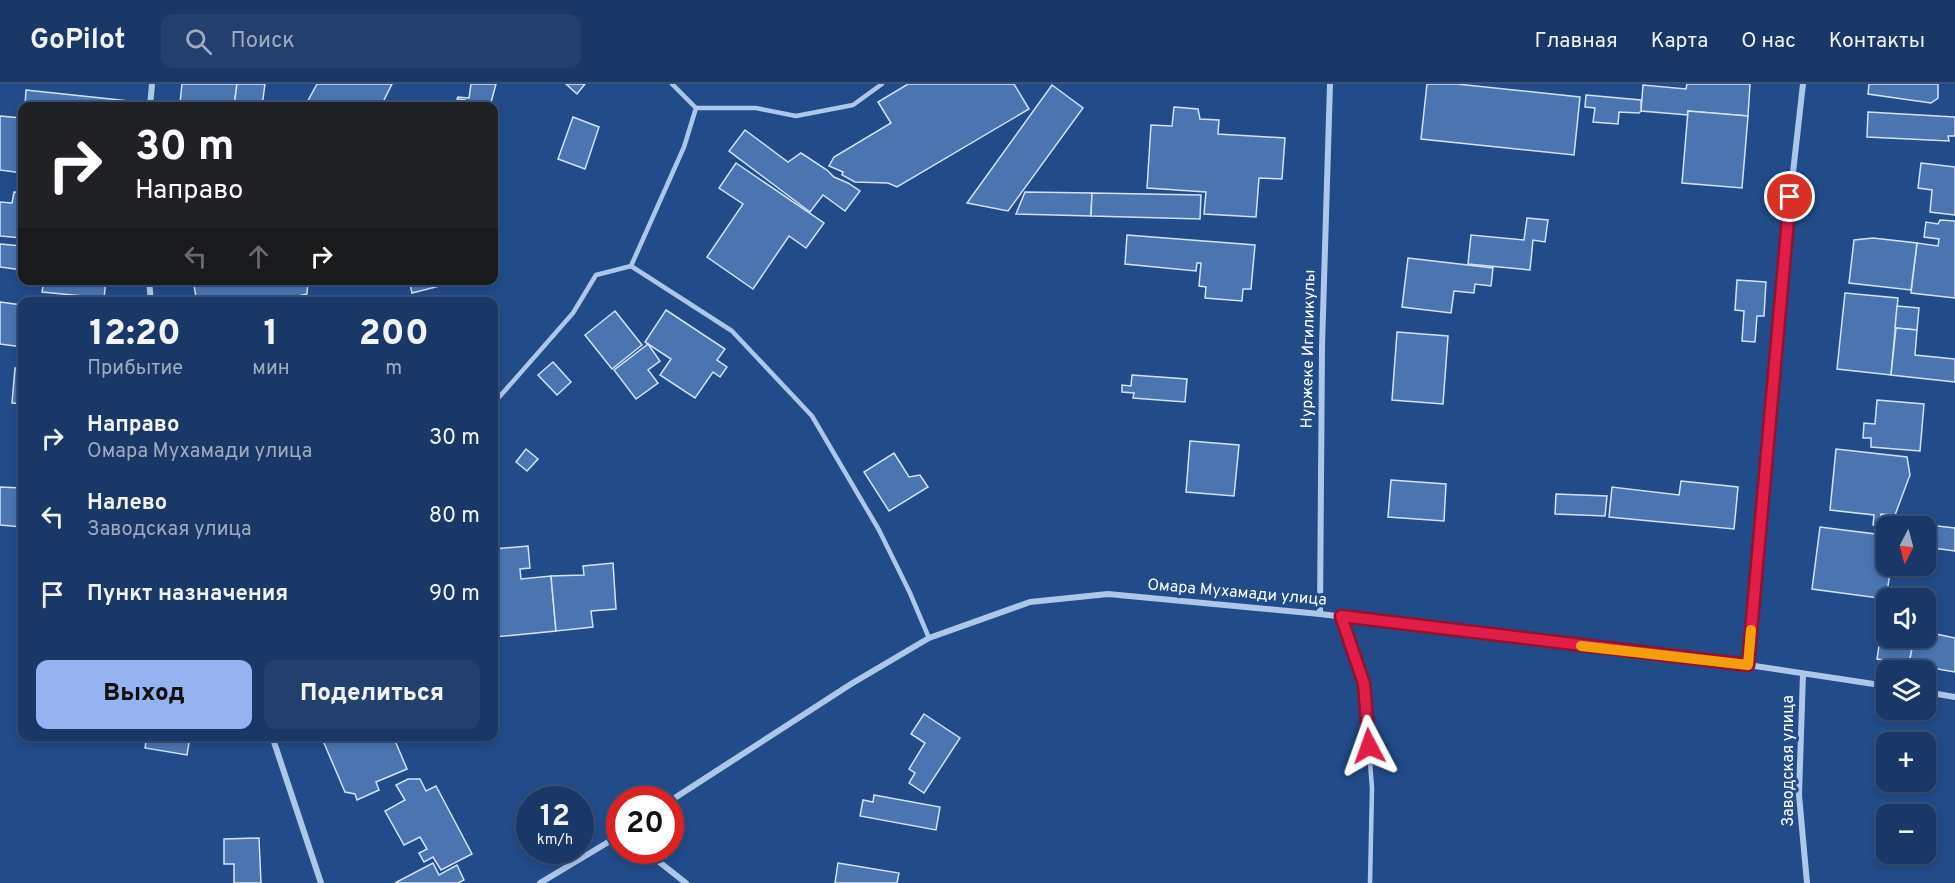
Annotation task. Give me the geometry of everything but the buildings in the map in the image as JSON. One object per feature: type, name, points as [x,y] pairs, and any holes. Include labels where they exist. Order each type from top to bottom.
[{"type":"street","points":[[150,102],[152,84]]},
{"type":"street","name":"Нуржеке Игиликулы","points":[[1320,614],[1322,347],[1330,84]]},
{"type":"street","points":[[1748,665],[1785,243],[1803,84]]},
{"type":"street","name":"Омара Мухамади улица","points":[[684,792],[851,684],[929,638],[1030,602],[1108,594],[1341,616],[1748,665],[1876,684]]},
{"type":"street","name":"Заводская улица","points":[[1803,674],[1799,795],[1807,883]]},
{"type":"street","points":[[1936,694],[1955,697]]},
{"type":"street","points":[[274,741],[321,883]]},
{"type":"street","points":[[540,883],[606,843]]},
{"type":"street","points":[[662,864],[686,883]]},
{"type":"lane","points":[[672,84],[696,108],[756,108],[796,116],[853,105],[882,84]]},
{"type":"lane","points":[[631,266],[684,147],[696,108]]},
{"type":"lane","points":[[498,398],[573,314],[596,275],[631,266],[732,331],[812,416],[879,530],[929,638]]},
{"type":"lane","points":[[1341,616],[1364,684],[1372,788],[1370,883]]},
{"type":"slow traffic","points":[[1581,646],[1748,665],[1751,630]]},
{"type":"route","points":[[1369,746],[1364,684],[1341,616],[1748,665],[1790,197]]}]
